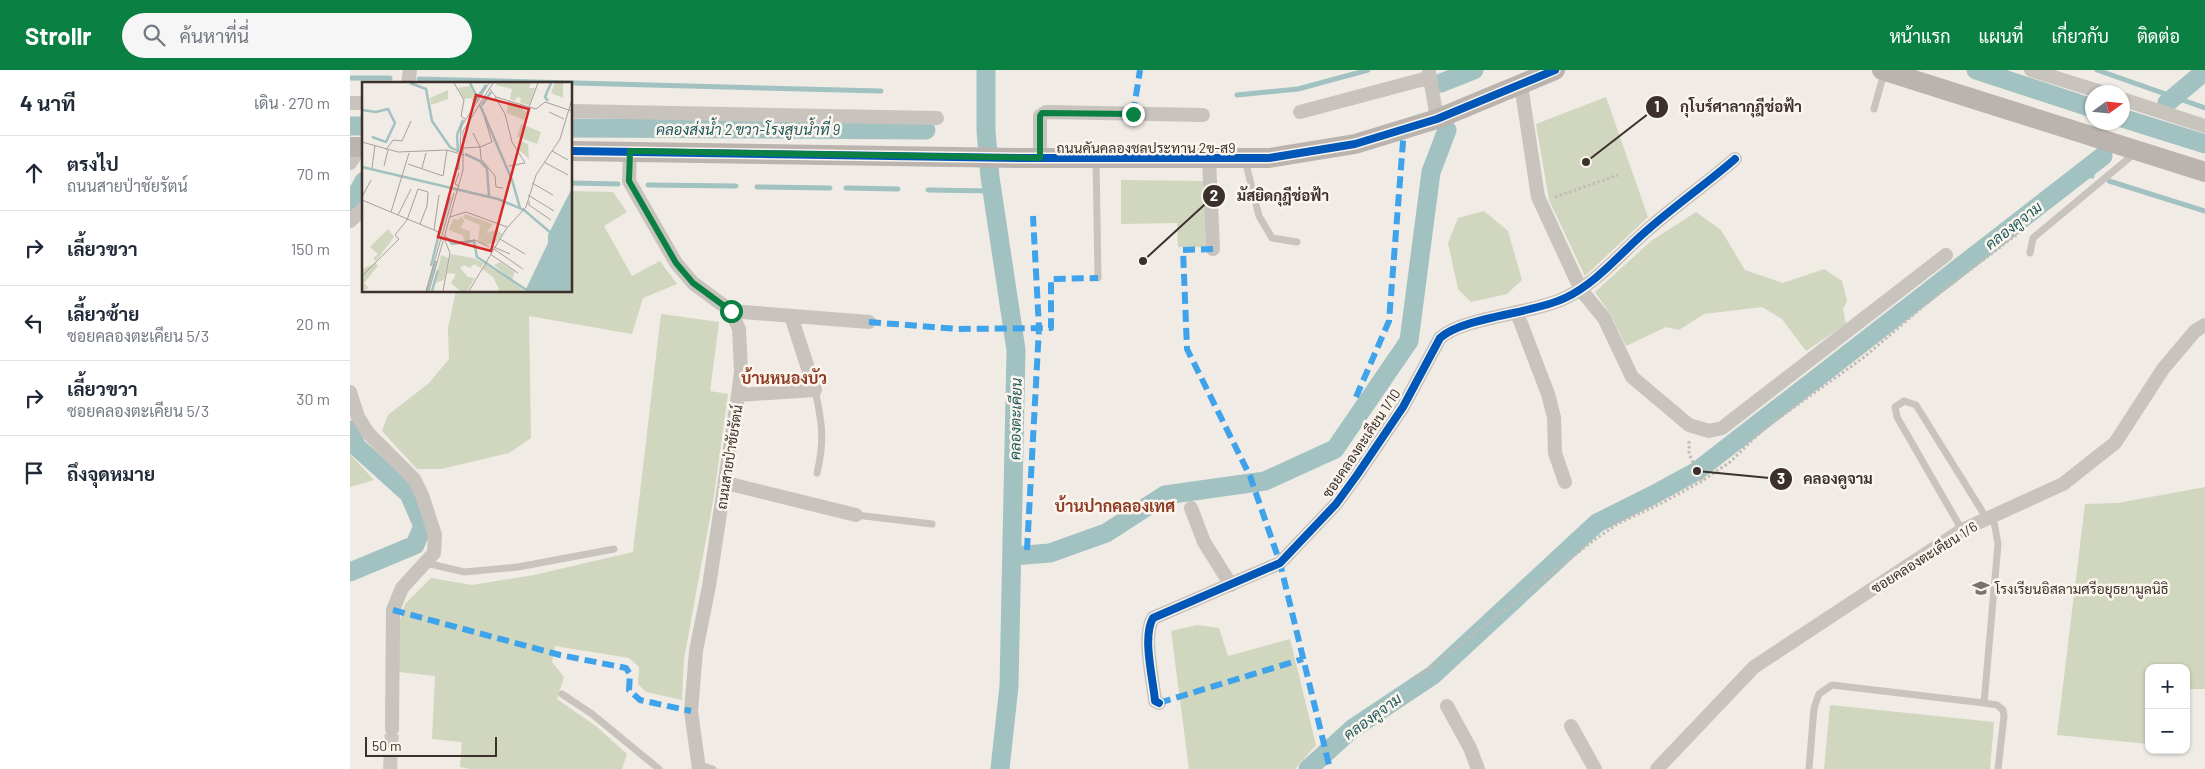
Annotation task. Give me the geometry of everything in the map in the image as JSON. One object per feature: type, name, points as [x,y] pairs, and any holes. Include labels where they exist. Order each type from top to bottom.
[{"type":"street","name":"ถนนคันคลองชลประทาน 2ข-ส9","points":[[572,150],[1245,160],[1311,152],[1355,144],[1436,119],[1521,86],[1555,70]]},
{"type":"street","points":[[1883,70],[2205,172]]},
{"type":"street","points":[[2031,70],[2085,87]]},
{"type":"street","points":[[1300,112],[1428,74],[1436,119]]},
{"type":"street","points":[[1521,86],[1540,203],[1581,290],[1604,318],[1632,377],[1689,426],[1709,431],[1722,428],[1946,255]]},
{"type":"street","points":[[2130,103],[2205,126]]},
{"type":"street","points":[[572,111],[937,118]]},
{"type":"street","points":[[1032,158],[1040,116],[1046,112],[1203,115]]},
{"type":"street","points":[[630,151],[629,181],[676,263],[693,283],[731,311],[869,322]]},
{"type":"street","name":"ซอยคลองตะเคียน 1/10","points":[[1159,703],[1156,701],[1148,626],[1154,618],[1280,563],[1336,504],[1402,407],[1440,338],[1449,330],[1517,313],[1563,299],[1581,290],[1645,232],[1735,159]]},
{"type":"street","points":[[1209,160],[1213,249]]},
{"type":"street","points":[[350,221],[362,210]]},
{"type":"street","name":"ถนนสายป่าชัยรัตน์","points":[[699,767],[691,711],[696,651],[726,483],[741,371],[738,329],[731,311]]},
{"type":"street","points":[[1517,313],[1548,394],[1554,417],[1555,453],[1565,482]]},
{"type":"street","points":[[738,394],[815,390],[790,316]]},
{"type":"street","name":"ซอยคลองตะเคียน 1/6","points":[[1657,769],[1754,668],[1962,530],[2063,484],[2115,443],[2163,369],[2195,330],[2205,325]]},
{"type":"street","points":[[350,392],[358,417],[368,433],[408,472],[422,495],[435,535],[434,553],[402,588],[393,610],[392,728]]},
{"type":"street","points":[[726,483],[856,515]]},
{"type":"street","points":[[1191,508],[1204,542],[1231,585]]},
{"type":"street","points":[[1446,706],[1470,748],[1478,769]]},
{"type":"street","points":[[1571,726],[1595,769]]},
{"type":"lane","points":[[1874,108],[1883,70]]},
{"type":"lane","points":[[2030,254],[2032,238],[2137,151]]},
{"type":"lane","points":[[1096,159],[1098,278]]},
{"type":"lane","points":[[1245,160],[1259,216],[1272,238],[1297,242]]},
{"type":"lane","points":[[815,390],[822,422],[823,450],[818,473]]},
{"type":"lane","points":[[1962,530],[1897,417],[1895,407],[1904,401],[1916,405],[1990,518],[1998,544],[1984,704]]},
{"type":"lane","points":[[856,515],[932,524]]},
{"type":"lane","points":[[426,563],[464,572],[518,567],[614,549]]},
{"type":"lane","points":[[1809,769],[1814,708],[1819,694],[1832,685],[1997,705],[2002,710],[2004,716],[1998,769]]},
{"type":"lane","points":[[562,694],[592,714],[659,769]]},
{"type":"lane","points":[[699,767],[713,769]]},
{"type":"path","points":[[1540,203],[1618,175]]},
{"type":"path","points":[[1417,678],[1594,540],[1619,524],[1662,504],[1730,462],[1765,428],[1863,358],[1933,298],[2027,226]]},
{"type":"path","points":[[1689,454],[1702,481]]},
{"type":"green space","points":[[1606,97],[1648,217],[1585,276],[1549,200],[1536,124]]},
{"type":"green space","points":[[1121,180],[1203,181],[1206,247],[1178,247],[1177,223],[1121,224]]},
{"type":"green space","points":[[572,191],[613,192],[627,212],[604,226],[632,276],[660,261],[677,284],[643,298],[632,334],[529,316],[531,438],[509,453],[441,469],[417,469],[382,431],[388,415],[429,383],[449,359],[448,328],[456,292],[572,292]]},
{"type":"green space","points":[[1484,211],[1508,231],[1522,280],[1507,294],[1471,302],[1458,289],[1448,243],[1458,218]]},
{"type":"green space","points":[[1696,212],[1721,230],[1745,270],[1783,283],[1824,269],[1842,281],[1847,301],[1843,309],[1846,324],[1806,351],[1782,319],[1762,307],[1704,314],[1679,330],[1666,327],[1626,346],[1610,314],[1595,292],[1651,241]]},
{"type":"green space","points":[[661,314],[719,322],[710,391],[728,394],[714,496],[684,659],[682,700],[646,692],[638,684],[639,667],[629,658],[555,646],[552,662],[564,677],[557,699],[597,727],[627,754],[622,769],[470,769],[460,767],[462,742],[432,739],[435,676],[399,672],[399,623],[405,604],[431,578],[472,585],[534,575],[633,552]]},
{"type":"green space","points":[[350,454],[374,480],[350,487]]},
{"type":"green space","points":[[2205,487],[2205,689],[2190,689],[2190,664],[2145,664],[2145,744],[2057,735],[2085,504],[2118,503]]},
{"type":"green space","points":[[1197,625],[1219,628],[1228,656],[1290,639],[1316,745],[1295,769],[1189,769],[1171,631]]},
{"type":"green space","points":[[1830,705],[1994,722],[1990,769],[1824,769]]},
{"type":"waterway","name":"คลองตะเคียน","points":[[986,70],[986,131],[990,177],[1016,350],[1009,686],[1000,769]]},
{"type":"waterway","points":[[1237,95],[1298,89],[1368,70]]},
{"type":"waterway","name":"คลองส่งน้ำ 2 ขวา-โรงสูบน้ำที่ 9","points":[[1441,83],[1474,70]]},
{"type":"waterway","name":"คลองส่งน้ำ 2 ขวา-โรงสูบน้ำที่ 9","points":[[1976,70],[2085,106]]},
{"type":"waterway","points":[[2097,70],[2205,108]]},
{"type":"waterway","name":"คลองคูจาม","points":[[2167,103],[2205,71]]},
{"type":"waterway","points":[[350,78],[390,78]]},
{"type":"waterway","points":[[419,79],[534,82]]},
{"type":"waterway","points":[[572,83],[881,91]]},
{"type":"waterway","name":"คลองส่งน้ำ 2 ขวา-โรงสูบน้ำที่ 9","points":[[2130,121],[2205,144]]},
{"type":"waterway","name":"คลองส่งน้ำ 2 ขวา-โรงสูบน้ำที่ 9","points":[[350,126],[362,126]]},
{"type":"waterway","name":"คลองส่งน้ำ 2 ขวา-โรงสูบน้ำที่ 9","points":[[572,128],[926,130]]},
{"type":"waterway","points":[[1012,556],[1050,553],[1106,533],[1165,495],[1265,481],[1335,449],[1409,341],[1431,172],[1447,130]]},
{"type":"waterway","name":"คลองคูจาม","points":[[1308,769],[1352,729],[1433,675],[1597,523],[1697,471],[2103,156]]},
{"type":"waterway","points":[[2081,173],[2092,176]]},
{"type":"waterway","points":[[2109,181],[2205,211]]},
{"type":"waterway","points":[[572,183],[618,184]]},
{"type":"waterway","points":[[350,203],[362,185]]},
{"type":"waterway","points":[[648,185],[736,186]]},
{"type":"waterway","points":[[757,187],[830,188]]},
{"type":"waterway","points":[[846,188],[898,189]]},
{"type":"waterway","points":[[928,190],[993,191]]},
{"type":"waterway","points":[[350,430],[356,446],[409,494],[423,526],[415,545],[350,572]]},
{"type":"tunnel","points":[[390,769],[392,729]]},
{"type":"marked path","points":[[1133,114],[1140,70]]},
{"type":"marked path","points":[[1356,397],[1389,321],[1404,129]]},
{"type":"marked path","points":[[1027,550],[1039,328],[1033,216]]},
{"type":"marked path","points":[[1213,249],[1183,250],[1187,349],[1250,476],[1280,563],[1330,769]]},
{"type":"marked path","points":[[869,322],[958,329],[1051,328],[1051,279],[1098,278]]},
{"type":"marked path","points":[[393,610],[560,655],[626,668],[630,674],[629,690],[640,700],[691,711]]},
{"type":"marked path","points":[[1159,703],[1303,659]]},
{"type":"cycle path","points":[[572,151],[1024,158],[1269,158],[1355,144],[1437,119],[1555,70]]},
{"type":"cycle path","points":[[1159,703],[1155,701],[1148,647],[1148,636],[1153,618],[1280,563],[1336,504],[1357,475],[1403,407],[1440,338],[1465,325],[1535,308],[1565,298],[1576,292],[1597,277],[1655,223],[1735,159]]},
{"type":"place","name":"กุโบร์ศาลากุฎีช่อฟ้า","points":[[1586,162]]},
{"type":"place","name":"มัสยิดกุฎีช่อฟ้า","points":[[1143,261]]},
{"type":"place","name":"คลองคูจาม","points":[[1697,471]]},
{"type":"place","name":"โรงเรียนอิสลามศรีอยุธยามูลนิธิ","points":[[1981,588]]},
{"type":"district","name":"บ้านหนองบัว","points":[[784,377]]},
{"type":"district","name":"บ้านปากคลองเทศ","points":[[1115,505]]},
{"type":"route","points":[[731,311],[693,283],[676,263],[629,181],[630,151],[1040,158],[1040,116],[1042,113],[1133,114]]}]
